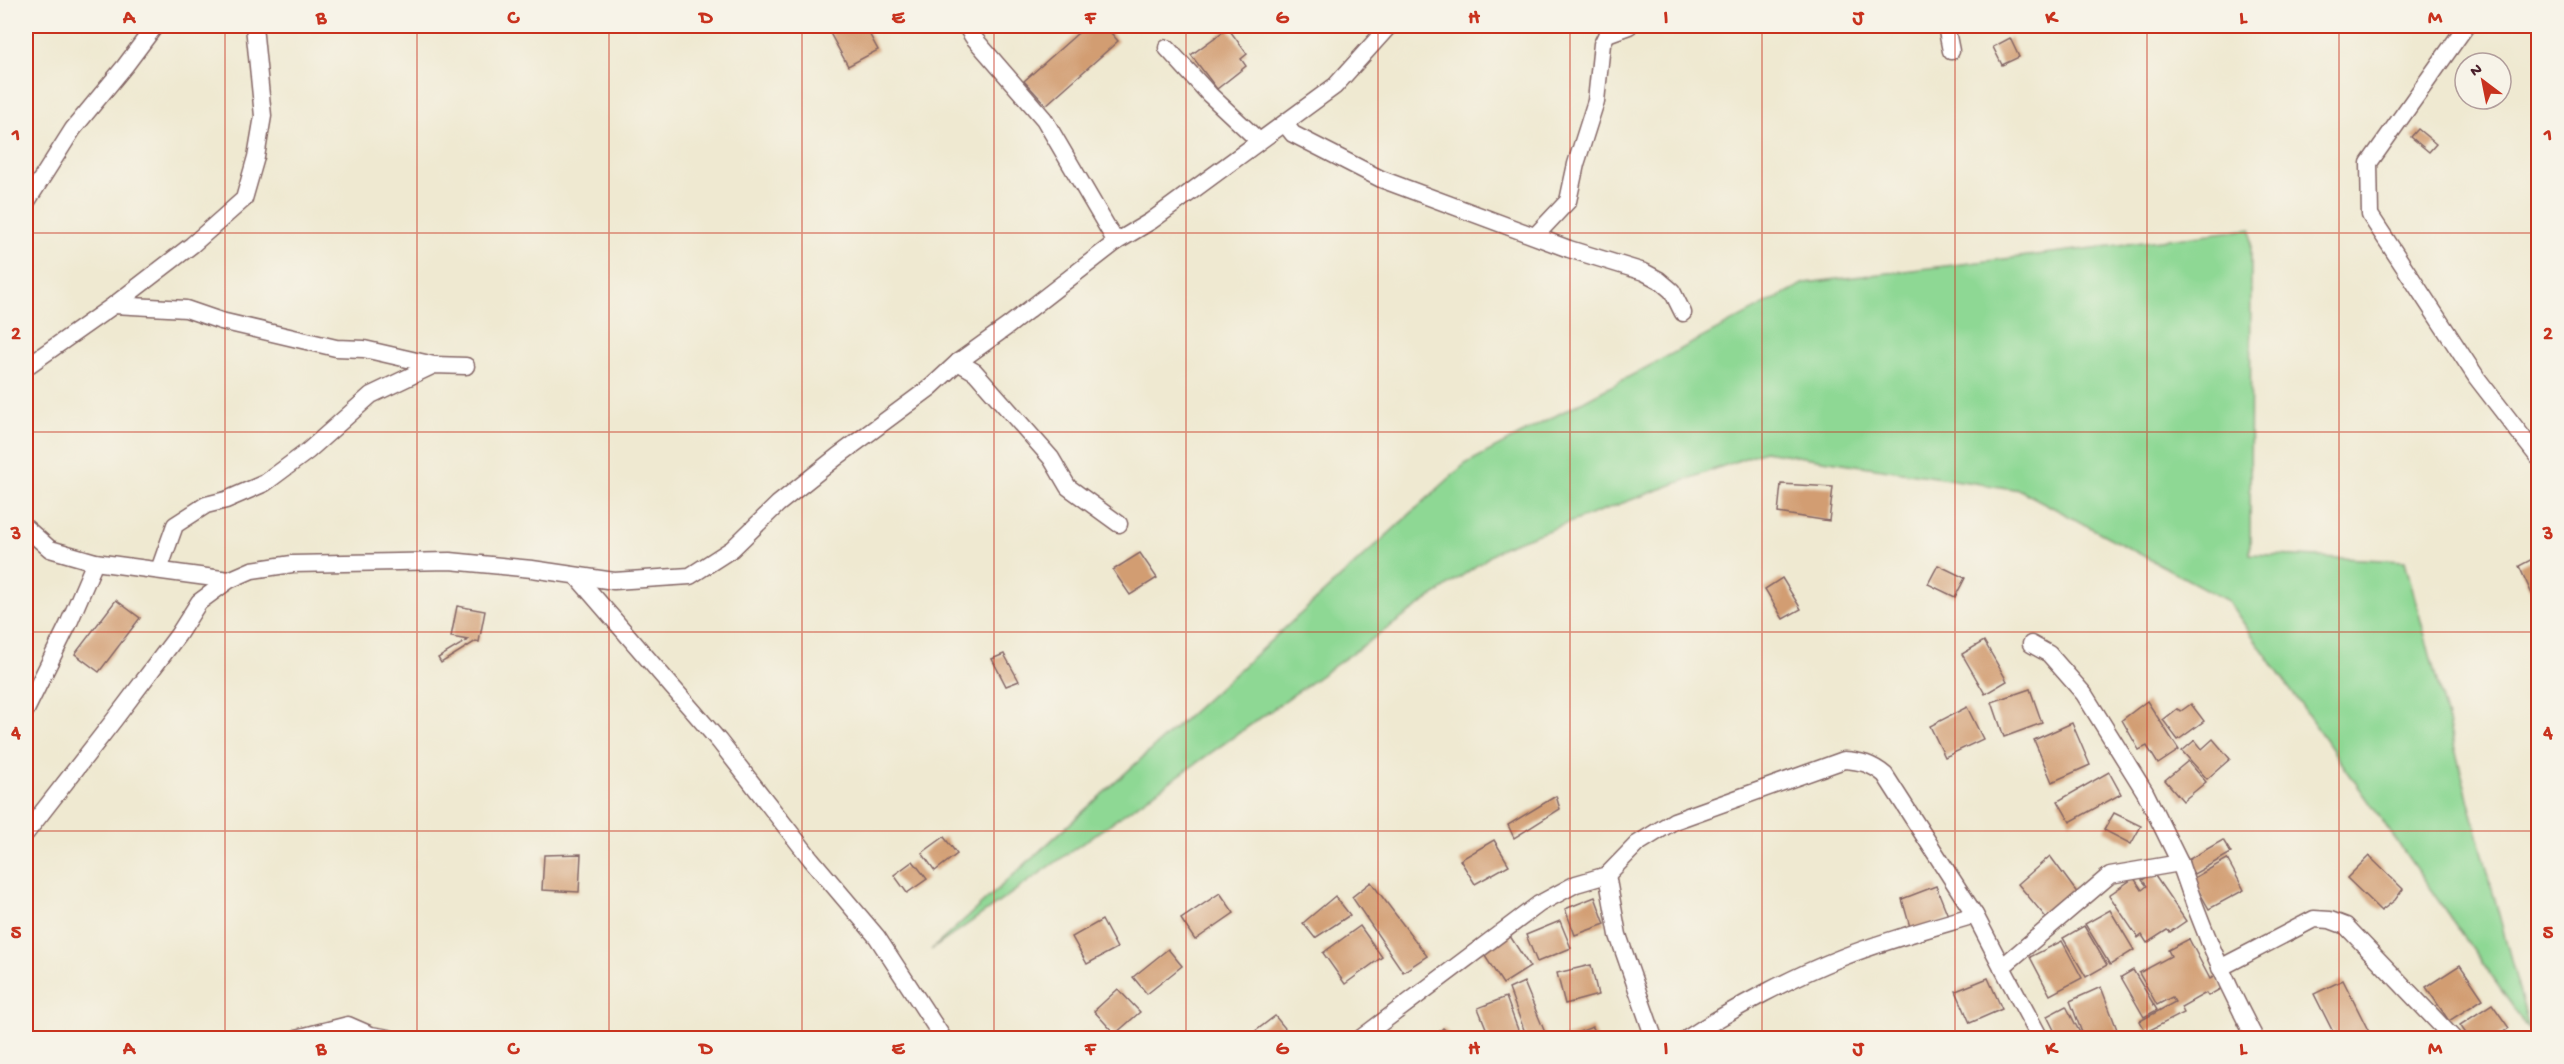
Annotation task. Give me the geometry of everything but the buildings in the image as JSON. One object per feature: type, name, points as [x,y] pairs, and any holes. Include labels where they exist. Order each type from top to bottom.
[{"type":"street","points":[[26,203],[73,129],[155,26]]},
{"type":"street","points":[[26,367],[114,305],[192,245],[244,199],[256,157],[262,116],[254,26]]},
{"type":"street","points":[[966,26],[1044,120],[1116,242]]},
{"type":"street","points":[[26,833],[178,635],[199,602],[229,580],[252,570],[292,564],[450,561],[532,569],[614,581],[690,576],[732,549],[778,504],[931,387],[958,362],[1064,284],[1116,242],[1151,221],[1335,86],[1389,26]]},
{"type":"street","points":[[1536,235],[1568,201],[1576,164],[1596,101],[1602,44],[1606,34],[1629,26]]},
{"type":"street","points":[[1946,26],[1952,51]]},
{"type":"street","points":[[2466,26],[2369,163],[2370,215],[2477,378],[2538,457]]},
{"type":"street","points":[[1167,48],[1210,95],[1260,141]]},
{"type":"street","points":[[1286,124],[1293,134],[1381,179],[1569,249],[1644,272],[1659,280],[1672,291],[1683,314]]},
{"type":"street","points":[[114,305],[186,309],[239,326],[325,345],[364,349],[434,364],[466,366]]},
{"type":"street","points":[[958,362],[975,372],[1051,458],[1068,487],[1119,524]]},
{"type":"street","points":[[159,570],[175,525],[206,505],[226,501],[265,483],[308,451],[371,395],[434,364]]},
{"type":"street","points":[[26,528],[50,549],[95,562],[229,580]]},
{"type":"street","points":[[26,710],[68,625],[95,562]]},
{"type":"street","points":[[577,577],[719,741],[811,859],[877,937],[943,1038]]},
{"type":"street","points":[[2031,644],[2049,654],[2084,694],[2145,792],[2180,863],[2195,911],[2220,968],[2255,1038]]},
{"type":"street","points":[[1362,1038],[1539,904],[1576,884],[1607,875],[1636,843],[1674,821],[1844,760],[1860,761],[1875,766],[1885,775],[1975,915],[2040,1038]]},
{"type":"street","points":[[2002,967],[2110,875],[2180,863]]},
{"type":"street","points":[[1607,875],[1618,935],[1654,1038]]},
{"type":"street","points":[[1688,1038],[1710,1023],[1767,993],[1842,957],[1902,936],[1975,915]]},
{"type":"street","points":[[2220,968],[2314,919],[2330,920],[2346,926],[2453,1038]]},
{"type":"street","points":[[297,1038],[348,1025],[371,1035],[389,1038]]},
{"type":"green space","points":[[2251,229],[2250,554],[2405,561],[2530,1031],[2228,601],[2020,490],[1764,451],[1503,547],[931,950],[1465,464],[1805,283]]}]
